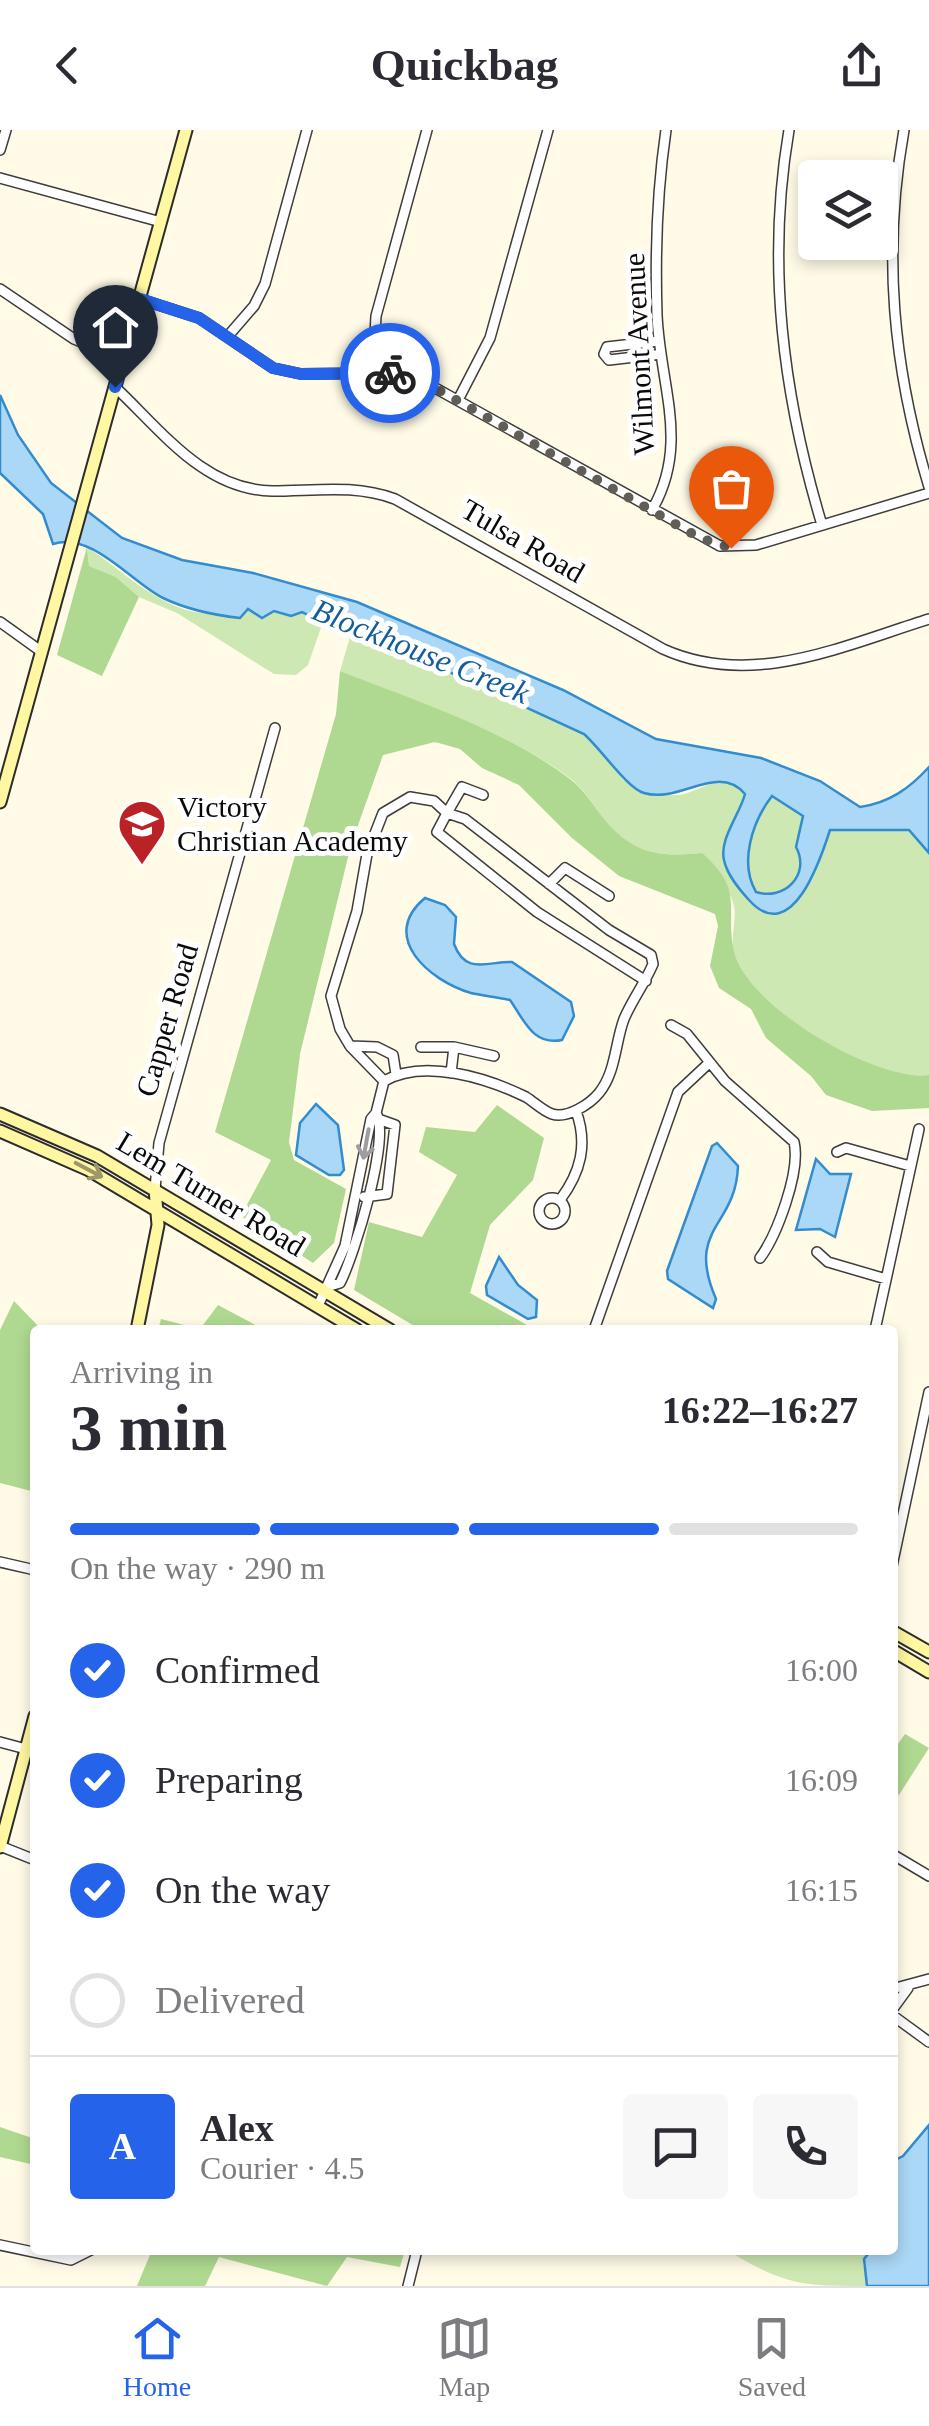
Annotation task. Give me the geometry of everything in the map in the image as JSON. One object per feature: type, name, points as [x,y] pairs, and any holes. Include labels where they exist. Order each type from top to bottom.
[{"type":"street","points":[[0,150],[6,130]]},
{"type":"street","points":[[0,802],[186,130]]},
{"type":"street","points":[[228,336],[254,306],[265,284],[308,130]]},
{"type":"street","points":[[373,372],[376,316],[427,130]]},
{"type":"street","points":[[458,400],[490,338],[548,130]]},
{"type":"street","name":"Wilmont Avenue","points":[[652,510],[673,458],[659,341],[657,235],[666,130]]},
{"type":"street","points":[[789,130],[778,247],[781,337],[796,434],[822,525]]},
{"type":"street","points":[[140,299],[199,318],[259,361],[287,372],[373,372],[415,379],[700,538],[731,548],[756,546],[929,490],[906,406],[894,326],[891,244],[904,130]]},
{"type":"street","points":[[0,178],[160,222]]},
{"type":"street","points":[[0,289],[74,339],[123,359]]},
{"type":"street","points":[[659,341],[607,347],[604,354],[609,360],[661,354]]},
{"type":"street","name":"Tulsa Road","points":[[115,387],[192,460],[224,482],[261,490],[364,490],[395,499],[662,649],[690,660],[726,667],[774,665],[929,619]]},
{"type":"street","points":[[0,622],[42,652]]},
{"type":"street","name":"Capper Road","points":[[138,1325],[158,1225],[155,1189],[159,1143],[275,728]]},
{"type":"street","points":[[483,795],[462,787],[438,832],[596,952],[646,981]]},
{"type":"street","points":[[410,797],[434,801],[446,813],[465,819],[610,930],[650,955],[654,964],[623,1022],[613,1066],[599,1094],[576,1111],[554,1115],[491,1082],[451,1073],[396,1074],[384,1081],[350,1046],[340,1029],[331,996],[357,911],[368,854],[383,813],[410,797]]},
{"type":"street","points":[[549,884],[565,868],[609,896]]},
{"type":"street","points":[[596,952],[610,930]]},
{"type":"street","points":[[671,1025],[687,1034],[709,1063],[794,1142],[796,1162],[772,1241],[760,1258]]},
{"type":"street","points":[[350,1046],[377,1047],[393,1055],[396,1074]]},
{"type":"street","points":[[421,1047],[454,1048],[494,1056]]},
{"type":"street","points":[[451,1073],[454,1048]]},
{"type":"street","points":[[596,1325],[678,1092],[709,1063]]},
{"type":"street","points":[[378,1116],[384,1081]]},
{"type":"street","points":[[560,1200],[583,1152],[584,1132],[576,1111]]},
{"type":"street","name":"Lem Turner Road","points":[[0,1114],[98,1156],[328,1289],[382,1325]]},
{"type":"street","points":[[318,1306],[362,1196],[371,1119],[378,1116]]},
{"type":"street","points":[[362,1196],[388,1194],[395,1125],[378,1116]]},
{"type":"street","points":[[876,1325],[918,1129]]},
{"type":"street","name":"Lem Turner Road","points":[[0,1131],[89,1170],[350,1325]]},
{"type":"street","points":[[838,1152],[846,1148],[910,1166]]},
{"type":"street","points":[[816,1252],[828,1262],[886,1279]]},
{"type":"street","points":[[898,1538],[929,1392]]},
{"type":"street","points":[[0,1562],[30,1569]]},
{"type":"street","points":[[898,1634],[929,1652]]},
{"type":"street","points":[[898,1654],[929,1672]]},
{"type":"street","points":[[30,1734],[0,1846],[30,1858]]},
{"type":"street","points":[[0,1742],[26,1749]]},
{"type":"street","points":[[898,1858],[929,1876]]},
{"type":"street","points":[[898,1988],[929,1979]]},
{"type":"street","points":[[898,2003],[908,1987]]},
{"type":"street","points":[[898,2017],[929,2042]]},
{"type":"street","points":[[0,2244],[30,2251]]},
{"type":"street","points":[[48,2255],[70,2260],[80,2255]]},
{"type":"street","points":[[408,2286],[416,2255]]},
{"type":"green space","points":[[87,547],[155,596],[185,609],[207,613],[248,609],[302,612],[323,622],[308,665],[296,675],[274,674],[177,613],[139,597],[116,577],[89,566]]},
{"type":"green space","points":[[87,547],[89,566],[116,577],[139,597],[102,676],[57,655]]},
{"type":"green space","points":[[352,630],[584,734],[611,758],[623,780],[670,795],[718,782],[736,785],[745,793],[739,818],[727,837],[757,908],[774,909],[799,898],[815,875],[829,830],[909,830],[929,853],[929,1075],[906,1074],[847,1054],[788,1017],[744,973],[733,947],[732,899],[702,853],[659,853],[634,845],[614,829],[579,786],[545,761],[459,718],[340,671]]},
{"type":"green space","points":[[340,671],[517,745],[570,779],[613,829],[634,845],[676,855],[702,853],[729,889],[734,951],[762,995],[816,1036],[847,1053],[906,1074],[929,1075],[929,1108],[872,1111],[826,1095],[811,1076],[766,1038],[751,1009],[719,988],[710,966],[718,926],[715,914],[619,876],[572,838],[519,785],[482,768],[460,749],[435,742],[383,755],[351,845],[300,1054],[289,1142],[294,1160],[346,1189],[334,1243],[313,1263],[241,1216],[271,1160],[215,1132],[336,714]]},
{"type":"green space","points":[[771,795],[803,815],[796,847],[800,857],[798,876],[785,889],[767,894],[756,892],[748,856],[754,830]]},
{"type":"green space","points":[[497,1105],[544,1138],[533,1180],[490,1225],[470,1293],[527,1325],[413,1325],[354,1290],[369,1222],[422,1237],[457,1175],[419,1152],[426,1127],[475,1132]]},
{"type":"green space","points":[[14,1301],[37,1325],[30,1325],[30,1491],[0,1483],[0,1330]]},
{"type":"green space","points":[[218,1305],[256,1325],[203,1325]]},
{"type":"green space","points":[[161,1319],[184,1325],[159,1325]]},
{"type":"green space","points":[[905,1734],[929,1748],[899,1795],[898,1794],[898,1744]]},
{"type":"green space","points":[[0,2127],[30,2137],[30,2164],[0,2157]]},
{"type":"green space","points":[[150,2255],[404,2255],[400,2267],[347,2257],[327,2286],[219,2257],[205,2286],[137,2286]]},
{"type":"green space","points":[[735,2255],[868,2255],[863,2263],[867,2286],[812,2284],[769,2273]]},
{"type":"water","name":"Blockhouse Creek","points":[[0,395],[18,435],[51,483],[122,538],[182,560],[253,573],[357,602],[563,690],[656,739],[761,758],[820,781],[860,807],[898,793],[929,767],[929,853],[909,830],[830,830],[802,894],[779,913],[764,912],[737,886],[724,860],[727,835],[745,794],[734,785],[711,783],[658,795],[644,793],[630,784],[584,734],[347,625],[323,622],[302,612],[291,616],[274,611],[262,618],[248,609],[240,618],[172,602],[97,551],[68,542],[53,544],[43,514],[0,473]],"holes":[[[772,796],[803,816],[796,847],[800,857],[797,876],[776,893],[756,892],[748,856],[765,806]]]},
{"type":"water","points":[[425,898],[445,905],[456,917],[454,944],[465,960],[478,965],[512,962],[571,1002],[574,1016],[562,1040],[536,1035],[510,1000],[455,987],[426,968],[408,942],[407,928],[412,913]]},
{"type":"water","points":[[316,1104],[338,1125],[344,1170],[340,1175],[329,1175],[296,1155],[300,1123]]},
{"type":"water","points":[[717,1143],[738,1166],[735,1187],[706,1257],[716,1299],[713,1308],[668,1279],[667,1271],[712,1146]]},
{"type":"water","points":[[816,1159],[830,1174],[851,1174],[835,1237],[820,1229],[796,1230]]},
{"type":"water","points":[[499,1257],[518,1285],[537,1300],[536,1317],[528,1319],[487,1295],[486,1286]]},
{"type":"water","points":[[929,2125],[929,2286],[867,2286],[864,2259],[867,2255],[898,2255],[898,2158]]},
{"type":"way so far","points":[[390,373],[428,384],[700,538],[731,548]]},
{"type":"place","name":"Victory Christian Academy","points":[[142,866]]},
{"type":"route","points":[[115,387],[140,299],[184,311],[212,324],[273,368],[301,374],[390,373]]}]
